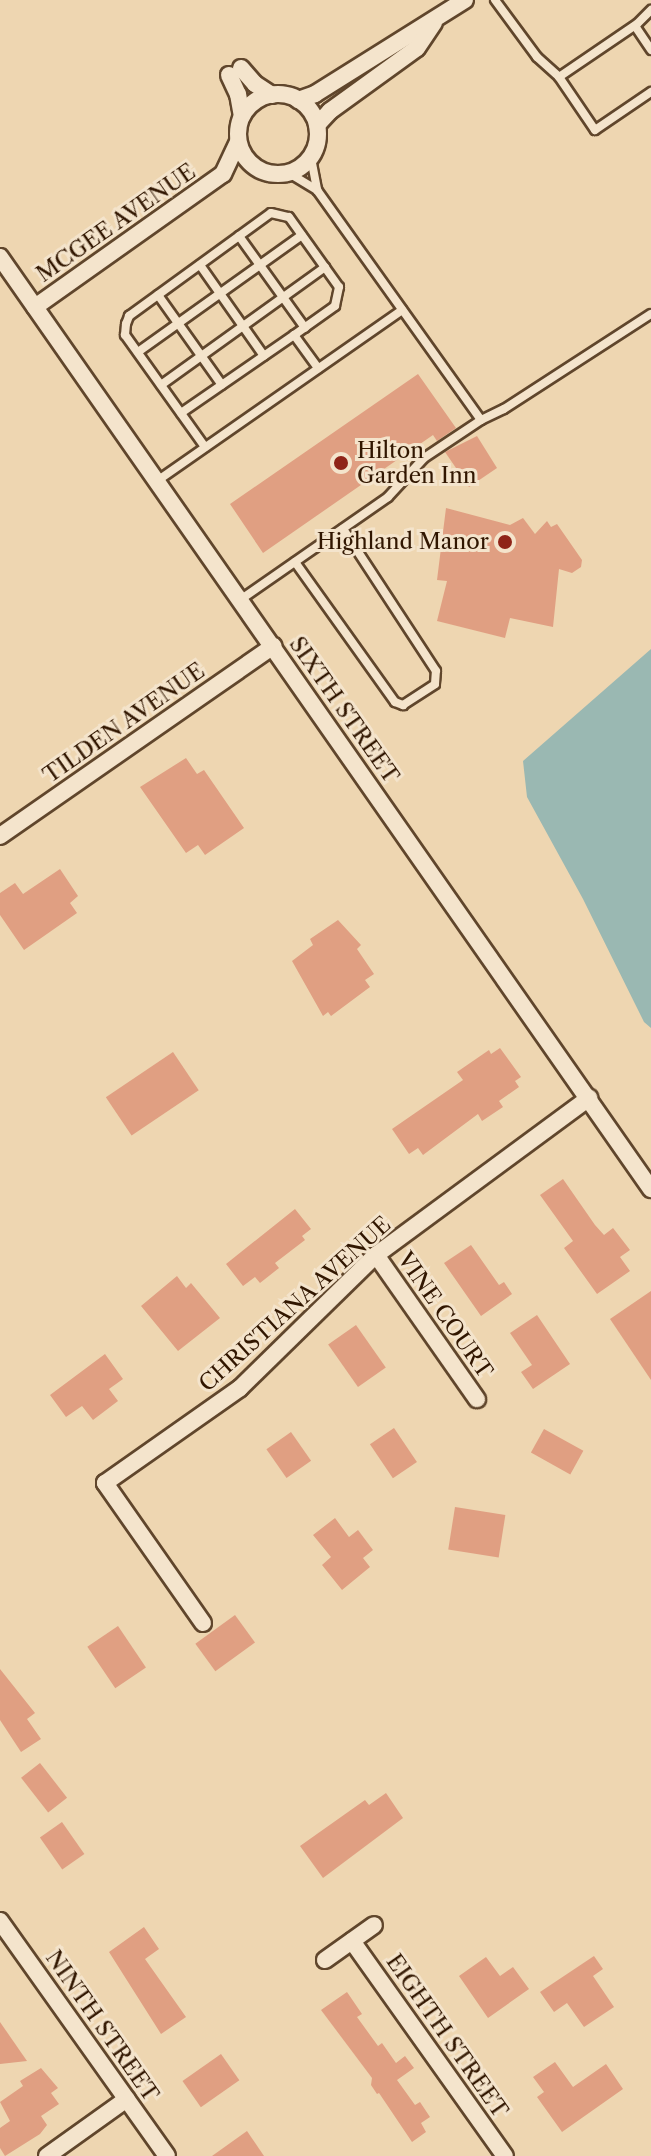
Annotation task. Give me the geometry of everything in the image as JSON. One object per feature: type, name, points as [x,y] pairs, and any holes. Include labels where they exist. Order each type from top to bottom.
[{"type":"street","points":[[298,100],[315,94],[407,33],[435,21],[465,0]]},
{"type":"street","points":[[317,125],[330,111],[417,48],[435,21]]},
{"type":"street","points":[[235,72],[272,95],[298,100],[306,106],[317,125],[318,137],[311,158],[289,173],[263,172],[251,165],[238,142],[242,116],[235,72]]},
{"type":"street","points":[[242,116],[249,106],[272,95]]},
{"type":"street","name":"MCGEE AVENUE","points":[[35,307],[223,174],[238,142]]},
{"type":"street","name":"MCGEE AVENUE","points":[[223,174],[263,172]]},
{"type":"street","name":"SIXTH STREET","points":[[0,257],[651,1189]]},
{"type":"street","name":"TILDEN AVENUE","points":[[0,836],[273,646]]},
{"type":"street","name":"CHRISTIANA AVENUE","points":[[203,1623],[105,1483],[240,1388],[376,1255],[589,1098]]},
{"type":"street","name":"VINE COURT","points":[[376,1255],[477,1399]]},
{"type":"street","name":"NINTH STREET","points":[[0,1921],[167,2156]]},
{"type":"street","points":[[325,1960],[374,1925]]},
{"type":"street","name":"EIGHTH STREET","points":[[352,1941],[505,2156]]},
{"type":"street","points":[[47,2156],[127,2099]]},
{"type":"lane","points":[[495,0],[537,57],[559,77],[595,130],[651,92]]},
{"type":"lane","points":[[559,77],[635,26],[651,10]]},
{"type":"lane","points":[[635,26],[651,50]]},
{"type":"lane","points":[[311,158],[317,190]]},
{"type":"lane","points":[[289,173],[317,190],[481,420]]},
{"type":"lane","points":[[181,413],[305,328],[335,306],[340,297],[339,287],[289,217],[271,213],[129,316],[126,324],[125,335],[205,447]]},
{"type":"lane","points":[[138,352],[302,235]]},
{"type":"lane","points":[[239,236],[305,328]]},
{"type":"lane","points":[[200,265],[264,356]]},
{"type":"lane","points":[[161,385],[325,267]]},
{"type":"lane","points":[[158,295],[222,385]]},
{"type":"lane","points":[[156,481],[402,310]]},
{"type":"lane","points":[[240,600],[388,497],[424,458],[651,314]]},
{"type":"lane","points":[[294,335],[318,368]]},
{"type":"lane","points":[[295,562],[395,702],[403,705],[435,684],[436,671],[343,529]]},
{"type":"water","points":[[651,649],[651,1028],[644,1022],[583,899],[527,797],[523,761]]},
{"type":"building","name":"Hilton Garden Inn","points":[[418,374],[456,428],[437,441],[433,435],[263,553],[230,504]]},
{"type":"building","points":[[477,436],[497,468],[469,487],[445,452]]},
{"type":"building","name":"Highland Manor","points":[[446,508],[510,525],[523,518],[535,534],[547,521],[551,527],[557,524],[582,560],[581,567],[572,573],[559,569],[553,627],[510,618],[505,638],[437,621],[447,581],[437,580]]},
{"type":"building","points":[[186,758],[197,774],[204,770],[244,828],[205,855],[198,845],[186,853],[140,787]]},
{"type":"building","points":[[60,869],[78,896],[70,903],[77,913],[24,950],[0,915],[0,893],[15,883],[23,894]]},
{"type":"building","points":[[338,920],[361,945],[357,949],[374,974],[365,980],[370,987],[331,1016],[328,1012],[323,1016],[292,961],[313,945],[310,939]]},
{"type":"building","points":[[500,1048],[521,1077],[515,1081],[519,1087],[499,1101],[503,1107],[482,1121],[478,1114],[423,1155],[418,1148],[409,1154],[392,1129],[463,1080],[457,1072],[489,1050],[491,1054]]},
{"type":"building","points":[[173,1052],[199,1090],[132,1135],[106,1097]]},
{"type":"building","points":[[563,1179],[604,1235],[613,1228],[630,1250],[620,1257],[630,1271],[597,1294],[564,1248],[573,1241],[540,1195]]},
{"type":"building","points":[[295,1209],[311,1229],[302,1236],[305,1240],[275,1263],[279,1268],[260,1283],[255,1277],[243,1286],[226,1264]]},
{"type":"building","points":[[471,1245],[499,1285],[504,1282],[512,1294],[481,1316],[444,1263]]},
{"type":"building","points":[[177,1276],[186,1288],[191,1283],[220,1318],[178,1351],[141,1306]]},
{"type":"building","points":[[651,1291],[651,1380],[610,1319]]},
{"type":"building","points":[[537,1315],[570,1364],[533,1389],[521,1372],[532,1365],[510,1333]]},
{"type":"building","points":[[356,1325],[386,1368],[358,1387],[328,1345]]},
{"type":"building","points":[[105,1354],[123,1379],[109,1389],[118,1401],[93,1420],[82,1406],[66,1417],[50,1395]]},
{"type":"building","points":[[394,1428],[417,1462],[393,1478],[370,1444]]},
{"type":"building","points":[[544,1429],[583,1451],[570,1474],[531,1453]]},
{"type":"building","points":[[291,1432],[311,1461],[287,1478],[266,1449]]},
{"type":"building","points":[[455,1507],[505,1515],[499,1557],[448,1549]]},
{"type":"building","points":[[335,1518],[349,1537],[358,1530],[373,1550],[363,1558],[370,1567],[342,1590],[322,1565],[331,1557],[313,1535]]},
{"type":"building","points":[[235,1615],[255,1643],[215,1671],[195,1644]]},
{"type":"building","points":[[118,1626],[146,1667],[115,1688],[87,1647]]},
{"type":"building","points":[[0,1669],[35,1713],[27,1719],[41,1739],[21,1752],[0,1720]]},
{"type":"building","points":[[40,1763],[67,1798],[48,1812],[21,1778]]},
{"type":"building","points":[[386,1793],[403,1818],[323,1878],[300,1846],[365,1800],[369,1805]]},
{"type":"building","points":[[62,1822],[84,1854],[62,1869],[40,1837]]},
{"type":"building","points":[[144,1927],[159,1949],[145,1959],[186,2017],[161,2034],[109,1952]]},
{"type":"building","points":[[594,1956],[603,1969],[593,1976],[614,2007],[584,2027],[567,2003],[554,2012],[540,1992]]},
{"type":"building","points":[[486,1957],[500,1976],[513,1967],[529,1989],[488,2018],[459,1976]]},
{"type":"building","points":[[347,1992],[362,2014],[357,2017],[378,2046],[382,2043],[396,2063],[405,2056],[414,2068],[397,2080],[415,2105],[420,2102],[430,2117],[421,2123],[426,2132],[412,2142],[371,2085],[372,2078],[321,2010]]},
{"type":"building","points":[[0,2022],[27,2061],[0,2064]]},
{"type":"building","points":[[221,2054],[239,2080],[201,2107],[182,2081]]},
{"type":"building","points":[[555,2062],[573,2087],[606,2064],[623,2089],[562,2132],[537,2097],[544,2092],[533,2077]]},
{"type":"building","points":[[41,2068],[58,2088],[51,2093],[59,2104],[41,2116],[47,2125],[40,2134],[5,2156],[0,2148],[0,2128],[10,2121],[0,2102],[23,2086],[20,2081]]},
{"type":"building","points":[[247,2131],[264,2156],[212,2156]]},
{"type":"place","name":"Hilton Garden Inn","points":[[341,463]]},
{"type":"place","name":"Highland Manor","points":[[505,542]]}]
